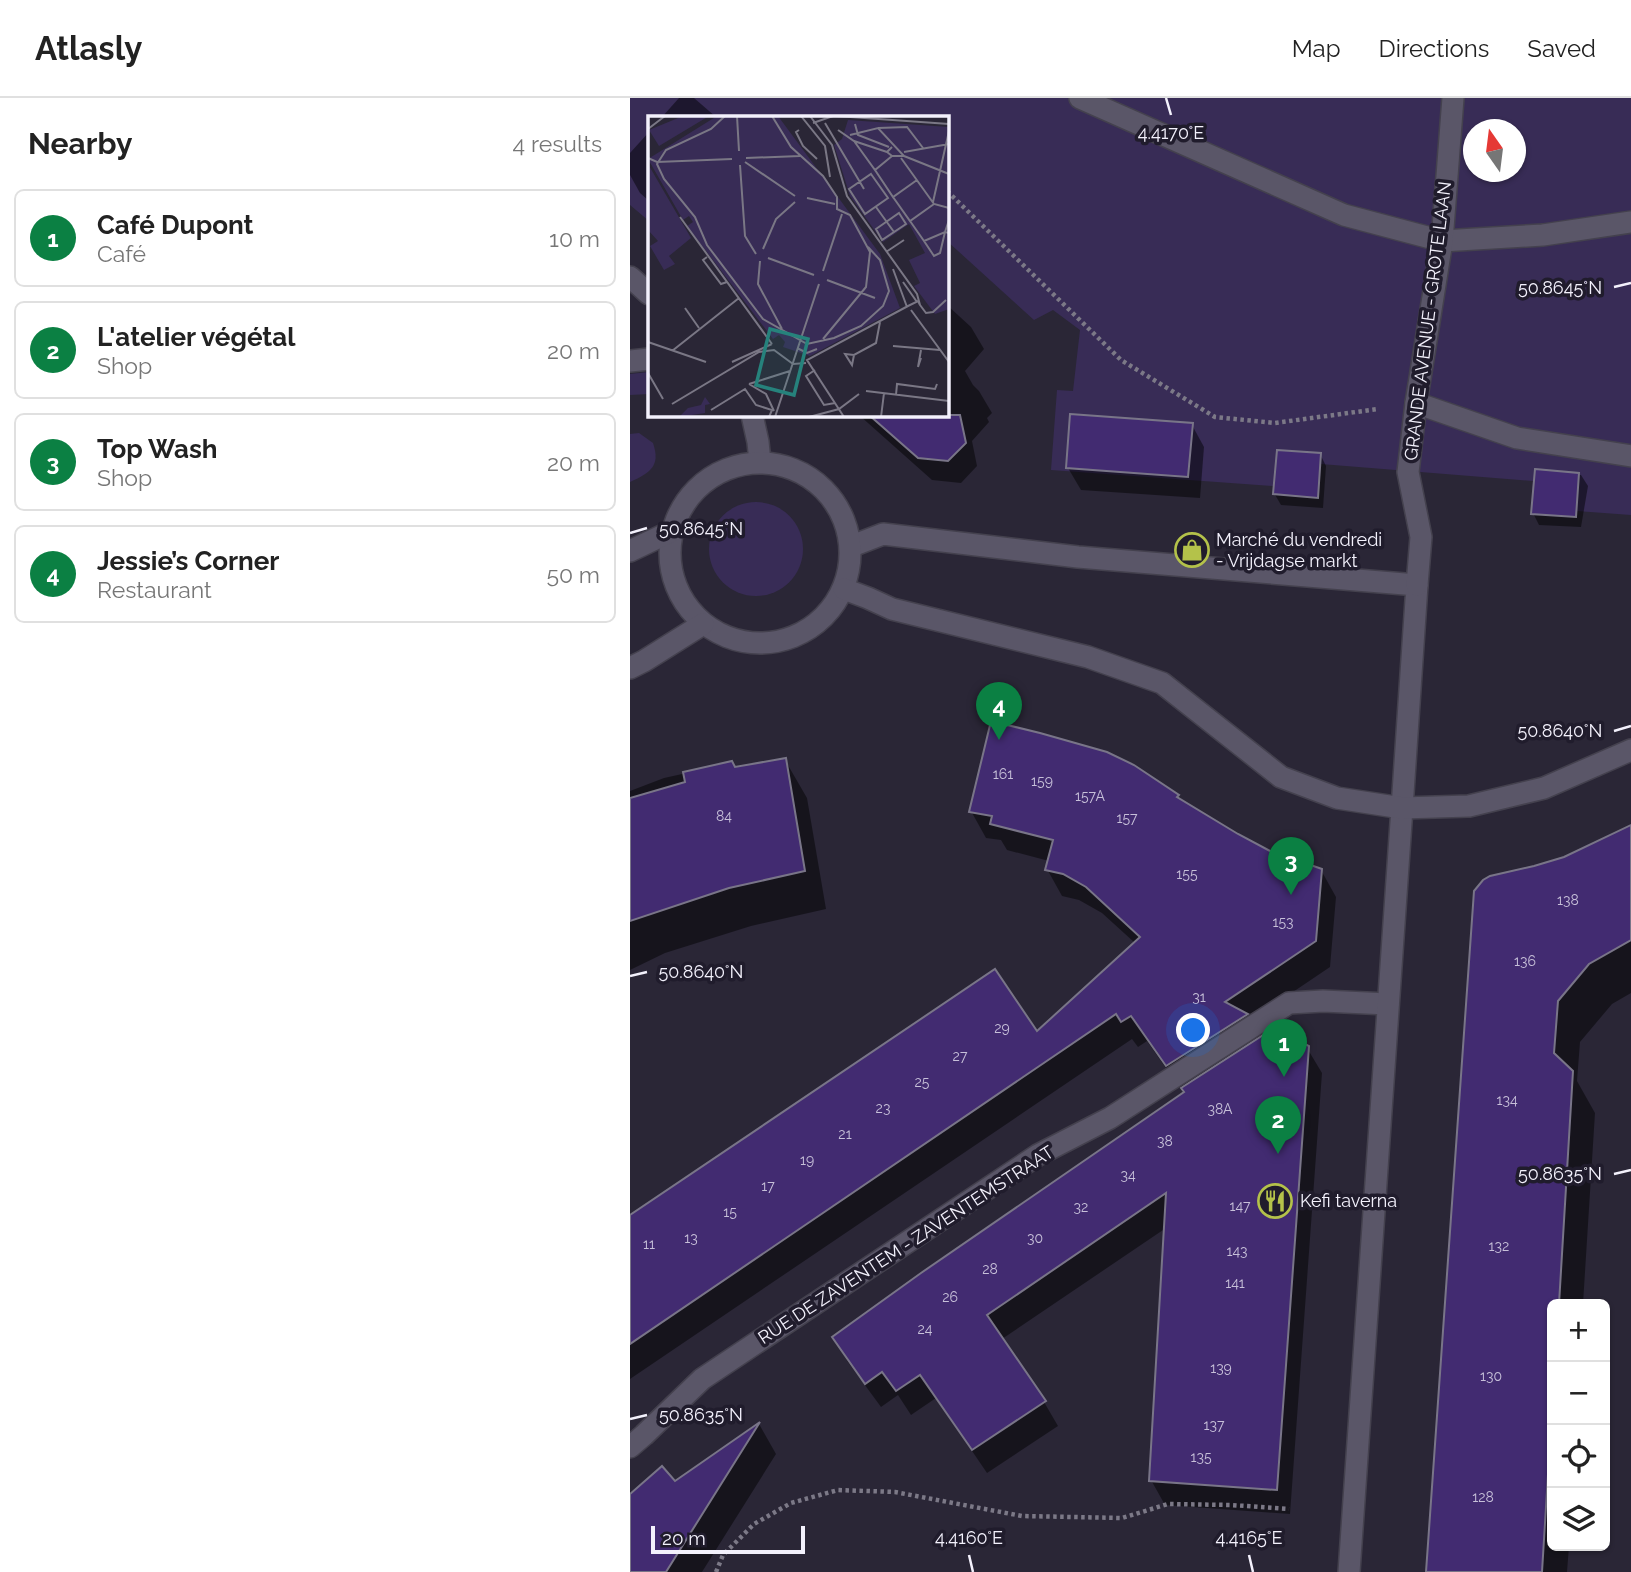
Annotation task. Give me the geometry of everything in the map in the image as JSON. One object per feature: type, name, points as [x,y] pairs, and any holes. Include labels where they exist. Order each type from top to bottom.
[{"type":"street","points":[[1080,98],[1344,215],[1442,241],[1543,235],[1631,222]]},
{"type":"street","name":"GRANDE AVENUE - GROTE LAAN","points":[[1349,1572],[1421,537],[1408,472],[1416,403],[1442,241],[1453,98]]},
{"type":"street","points":[[630,277],[648,293]]},
{"type":"street","points":[[630,361],[648,359]]},
{"type":"street","points":[[1416,403],[1517,438],[1631,456]]},
{"type":"street","points":[[751,416],[760,462]]},
{"type":"street","points":[[760,462],[780,464],[807,474],[830,494],[845,518],[852,546],[844,589],[829,612],[808,630],[782,641],[755,643],[728,638],[703,624],[686,605],[674,582],[670,556],[672,531],[683,505],[701,484],[724,469],[760,462]]},
{"type":"street","points":[[630,551],[672,531]]},
{"type":"street","points":[[852,546],[883,534],[1079,558],[1418,585]]},
{"type":"street","points":[[844,589],[892,609],[1088,657],[1162,683],[1281,777],[1336,798],[1402,808],[1469,806],[1544,788],[1631,750]]},
{"type":"street","points":[[630,668],[703,624]]},
{"type":"street","name":"RUE DE ZAVENTEM - ZAVENTEMSTRAAT","points":[[630,1447],[702,1379],[1038,1156],[1110,1118],[1289,1003],[1323,1001],[1388,1004]]},
{"type":"path","points":[[948,192],[1121,360],[1215,417],[1275,424],[1416,403]]},
{"type":"path","points":[[716,1572],[723,1555],[754,1524],[791,1503],[838,1490],[895,1492],[1022,1516],[1122,1518],[1168,1504],[1289,1509]]},
{"type":"shaded area","points":[[630,98],[1631,98],[1631,515],[1577,511],[1576,517],[1531,514],[1533,481],[1321,464],[1273,494],[1273,486],[1051,470],[1057,390],[1073,391],[1080,330],[1053,310],[1034,320],[948,242],[948,116],[648,116],[648,220],[630,205]]},
{"type":"shaded area","points":[[648,372],[648,394],[630,395],[630,374]]},
{"type":"shaded area","points":[[639,433],[653,443],[656,458],[648,472],[630,482],[630,434]]},
{"type":"shaded area","points":[[756,502],[774,506],[789,516],[799,531],[803,549],[799,567],[789,582],[774,592],[756,596],[738,592],[723,582],[713,567],[709,549],[713,531],[723,516],[738,506]]},
{"type":"building","points":[[1070,414],[1193,423],[1188,477],[1066,468]]},
{"type":"building","points":[[960,415],[966,443],[948,461],[918,458],[870,416]]},
{"type":"building","points":[[1277,450],[1321,453],[1318,498],[1273,494]]},
{"type":"building","points":[[1535,469],[1579,473],[1576,517],[1531,514]]},
{"type":"building","points":[[991,721],[1107,752],[1134,765],[1179,795],[1177,797],[1238,834],[1270,851],[1322,869],[1316,941],[1225,1002],[1248,1014],[1166,1066],[1131,1016],[1121,1022],[1116,1014],[630,1344],[630,1215],[995,969],[1037,1031],[1140,937],[1086,887],[1063,874],[1045,870],[1053,840],[990,824],[992,816],[969,812]]},
{"type":"building","points":[[786,758],[805,871],[729,888],[630,921],[630,798],[685,782],[683,772],[732,761],[735,767]]},
{"type":"building","points":[[1631,825],[1631,940],[1589,964],[1558,1001],[1554,1053],[1573,1071],[1559,1299],[1547,1299],[1547,1490],[1542,1572],[1426,1572],[1474,891],[1490,876],[1564,857]]},
{"type":"building","points":[[1274,1028],[1309,1046],[1277,1490],[1149,1481],[1166,1193],[987,1315],[1046,1401],[972,1450],[920,1375],[896,1391],[882,1372],[865,1384],[832,1337],[1184,1092],[1181,1088]]},
{"type":"building","points":[[760,1422],[666,1572],[630,1572],[630,1494],[662,1466],[675,1481]]},
{"type":"place","name":"Marché du vendredi - Vrijdagse markt","points":[[1192,550]]},
{"type":"place","name":"Jessie’s Corner","points":[[999,740]]},
{"type":"place","name":"Top Wash","points":[[1291,895]]},
{"type":"place","name":"Café Dupont","points":[[1284,1077]]},
{"type":"place","name":"L'atelier végétal","points":[[1278,1154]]},
{"type":"place","name":"Kefi taverna","points":[[1275,1201]]}]
